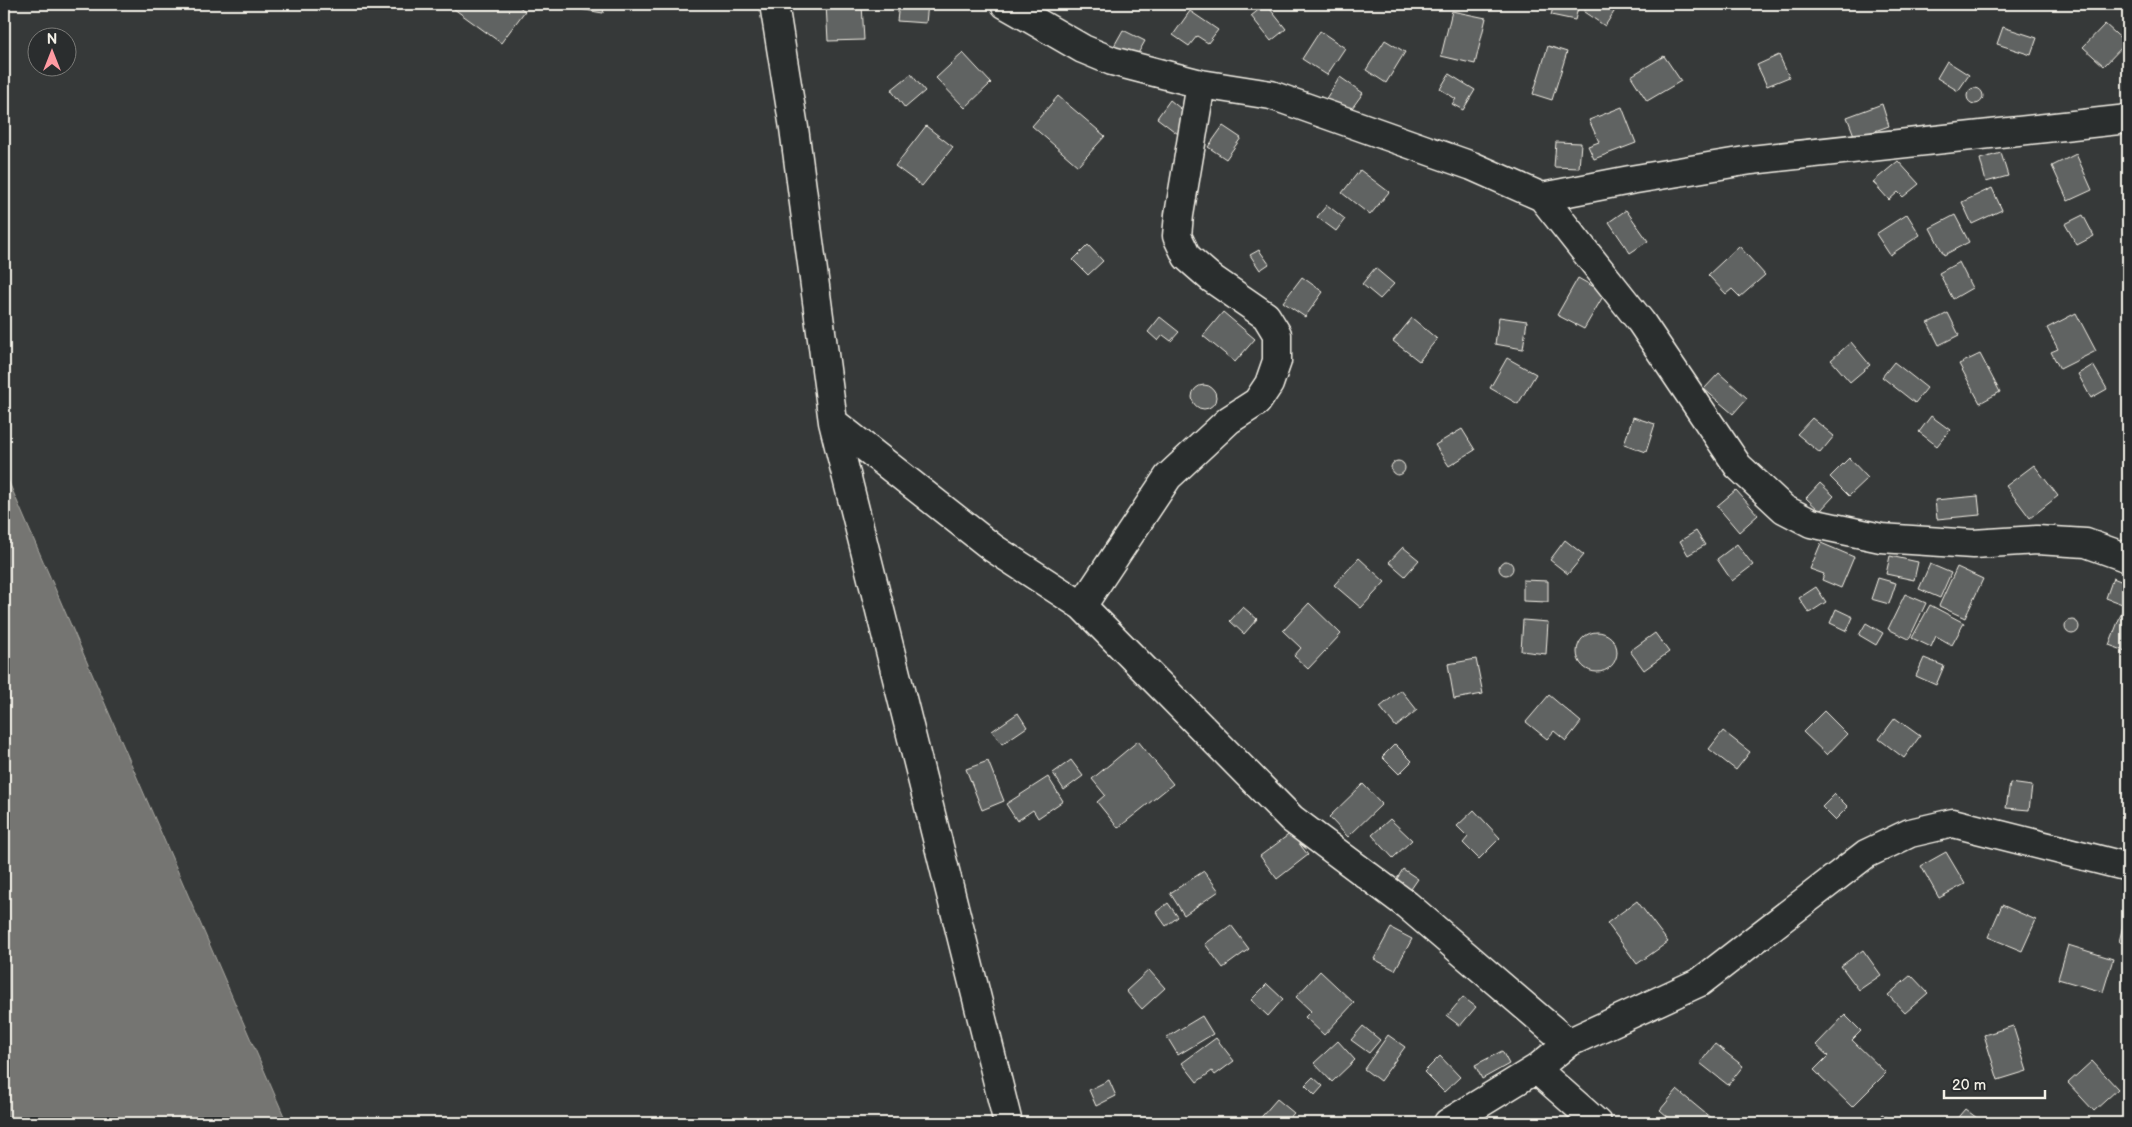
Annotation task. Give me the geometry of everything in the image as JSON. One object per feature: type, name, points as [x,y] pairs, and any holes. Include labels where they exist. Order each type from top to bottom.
[{"type":"street","points":[[774,4],[794,128],[833,422],[1008,1123]]},
{"type":"street","points":[[1005,4],[1083,49],[1112,61],[1201,84],[1271,95],[1472,166],[1542,197],[1641,322],[1738,466],[1784,509],[1811,522],[1881,538],[1973,544],[2037,540],[2086,543],[2128,558]]},
{"type":"street","points":[[1082,606],[1168,477],[1229,420],[1257,402],[1269,384],[1277,361],[1277,334],[1266,316],[1211,278],[1187,257],[1177,236],[1201,84]]},
{"type":"street","points":[[1542,197],[1751,160],[2128,119]]},
{"type":"street","points":[[833,422],[993,548],[1082,606],[1292,819],[1407,905],[1568,1043]]},
{"type":"street","points":[[1448,1123],[1536,1068],[1568,1043],[1700,982],[1866,854],[1910,833],[1953,823],[2128,867]]},
{"type":"street","points":[[1536,1068],[1597,1123]]},
{"type":"shaded area","points":[[4,471],[287,1123],[4,1123]]},
{"type":"building","points":[[452,4],[515,4],[525,11],[501,43],[450,6]]},
{"type":"building","points":[[580,4],[605,4],[603,13],[579,9]]},
{"type":"building","points":[[826,4],[862,4],[864,40],[828,41]]},
{"type":"building","points":[[899,4],[928,4],[926,23],[897,21]]},
{"type":"building","points":[[1266,4],[1286,29],[1271,41],[1251,16]]},
{"type":"building","points":[[1554,4],[1579,4],[1575,20],[1551,15]]},
{"type":"building","points":[[1589,4],[1619,4],[1605,26],[1584,12]]},
{"type":"building","points":[[1190,11],[1218,30],[1208,43],[1197,36],[1189,46],[1173,35]]},
{"type":"building","points":[[1452,11],[1486,18],[1475,64],[1441,56]]},
{"type":"building","points":[[2105,24],[2126,43],[2104,66],[2083,47]]},
{"type":"building","points":[[2003,27],[2037,38],[2031,55],[1997,44]]},
{"type":"building","points":[[1123,30],[1145,41],[1136,57],[1114,46]]},
{"type":"building","points":[[1320,31],[1345,48],[1327,75],[1302,59]]},
{"type":"building","points":[[1385,40],[1405,52],[1386,83],[1366,70]]},
{"type":"building","points":[[1548,46],[1567,52],[1552,100],[1533,94]]},
{"type":"building","points":[[963,53],[991,83],[965,108],[936,78]]},
{"type":"building","points":[[1779,55],[1789,77],[1767,86],[1757,65]]},
{"type":"building","points":[[1664,56],[1681,81],[1647,101],[1631,76]]},
{"type":"building","points":[[1947,61],[1969,75],[1958,91],[1937,78]]},
{"type":"building","points":[[911,74],[925,91],[905,108],[891,90]]},
{"type":"building","points":[[1449,74],[1475,90],[1463,110],[1452,104],[1456,99],[1440,89]]},
{"type":"building","points":[[1340,77],[1363,93],[1347,115],[1325,100]]},
{"type":"building","points":[[1975,88],[1983,96],[1975,104],[1967,96]]},
{"type":"building","points":[[1058,96],[1105,136],[1078,166],[1032,126]]},
{"type":"building","points":[[1170,100],[1191,117],[1178,134],[1157,118]]},
{"type":"building","points":[[1882,104],[1889,126],[1855,138],[1847,117]]},
{"type":"building","points":[[1622,107],[1636,143],[1594,159],[1588,146],[1599,142],[1589,120]]},
{"type":"building","points":[[926,126],[953,147],[922,186],[895,166]]},
{"type":"building","points":[[1223,126],[1241,138],[1226,159],[1208,147]]},
{"type":"building","points":[[1556,142],[1581,143],[1579,168],[1554,167]]},
{"type":"building","points":[[2001,153],[2008,176],[1986,182],[1980,159]]},
{"type":"building","points":[[2076,154],[2092,190],[2068,201],[2052,166]]},
{"type":"building","points":[[1898,161],[1919,184],[1903,197],[1898,192],[1889,200],[1873,182]]},
{"type":"building","points":[[1360,170],[1389,192],[1370,215],[1342,193]]},
{"type":"building","points":[[1992,188],[2002,210],[1972,224],[1962,202]]},
{"type":"building","points":[[1327,205],[1345,219],[1336,231],[1317,217]]},
{"type":"building","points":[[1626,210],[1648,241],[1630,253],[1609,222]]},
{"type":"building","points":[[1907,214],[1920,235],[1890,255],[1876,234]]},
{"type":"building","points":[[1955,215],[1969,242],[1944,255],[1930,228]]},
{"type":"building","points":[[2083,215],[2094,236],[2077,245],[2065,224]]},
{"type":"building","points":[[1088,245],[1103,261],[1088,275],[1073,260]]},
{"type":"building","points":[[1739,246],[1765,275],[1740,297],[1732,289],[1726,294],[1708,275]]},
{"type":"building","points":[[1259,250],[1269,264],[1260,270],[1250,255]]},
{"type":"building","points":[[1959,262],[1972,288],[1953,299],[1939,273]]},
{"type":"building","points":[[1375,268],[1394,284],[1380,299],[1362,284]]},
{"type":"building","points":[[1302,277],[1323,292],[1305,317],[1283,302]]},
{"type":"building","points":[[1578,278],[1605,293],[1584,329],[1557,315]]},
{"type":"building","points":[[1223,312],[1255,339],[1235,362],[1203,336]]},
{"type":"building","points":[[1948,313],[1959,335],[1939,345],[1928,323]]},
{"type":"building","points":[[2076,313],[2096,351],[2060,369],[2051,352],[2058,349],[2047,328]]},
{"type":"building","points":[[1160,317],[1179,332],[1171,341],[1163,335],[1158,341],[1148,332]]},
{"type":"building","points":[[1499,317],[1527,321],[1523,349],[1495,344]]},
{"type":"building","points":[[1412,318],[1437,339],[1419,361],[1393,341]]},
{"type":"building","points":[[1851,342],[1870,365],[1850,382],[1831,360]]},
{"type":"building","points":[[1980,354],[2000,392],[1980,403],[1959,364]]},
{"type":"building","points":[[1507,358],[1536,374],[1518,404],[1490,388]]},
{"type":"building","points":[[1894,362],[1927,388],[1915,403],[1882,377]]},
{"type":"building","points":[[2093,365],[2107,389],[2091,398],[2078,374]]},
{"type":"building","points":[[1719,373],[1747,398],[1733,414],[1704,389]]},
{"type":"building","points":[[1204,385],[1212,389],[1216,397],[1212,405],[1204,409],[1196,405],[1192,397],[1196,389]]},
{"type":"building","points":[[1931,416],[1950,430],[1937,446],[1919,432]]},
{"type":"building","points":[[1633,417],[1655,424],[1646,452],[1624,444]]},
{"type":"building","points":[[1812,418],[1834,436],[1820,453],[1797,434]]},
{"type":"building","points":[[1462,429],[1475,450],[1449,466],[1435,445]]},
{"type":"building","points":[[1849,458],[1868,478],[1849,496],[1830,477]]},
{"type":"building","points":[[1395,461],[1401,461],[1405,468],[1401,475],[1395,475],[1391,471],[1391,465]]},
{"type":"building","points":[[2034,465],[2058,496],[2030,518],[2006,486]]},
{"type":"building","points":[[1820,483],[1834,496],[1820,511],[1806,498]]},
{"type":"building","points":[[1736,490],[1758,515],[1739,532],[1717,506]]},
{"type":"building","points":[[1978,496],[1980,515],[1937,519],[1935,500]]},
{"type":"building","points":[[1696,531],[1705,545],[1688,555],[1680,541]]},
{"type":"building","points":[[1565,540],[1584,555],[1568,574],[1550,560]]},
{"type":"building","points":[[1821,543],[1854,557],[1841,588],[1822,580],[1824,574],[1810,569]]},
{"type":"building","points":[[1737,544],[1753,565],[1732,581],[1717,559]]},
{"type":"building","points":[[1403,547],[1419,560],[1405,576],[1389,562]]},
{"type":"building","points":[[1890,556],[1918,562],[1914,580],[1886,574]]},
{"type":"building","points":[[1359,558],[1385,582],[1361,608],[1334,585]]},
{"type":"building","points":[[1503,561],[1509,561],[1513,568],[1509,575],[1503,575],[1499,571],[1499,565]]},
{"type":"building","points":[[1930,564],[1951,573],[1940,598],[1919,589]]},
{"type":"building","points":[[1957,567],[1983,579],[1965,618],[1939,606]]},
{"type":"building","points":[[1878,578],[1896,583],[1889,604],[1871,599]]},
{"type":"building","points":[[2113,578],[2128,584],[2128,597],[2125,605],[2106,598]]},
{"type":"building","points":[[1523,580],[1548,581],[1548,602],[1523,601]]},
{"type":"building","points":[[1816,587],[1826,602],[1809,613],[1799,598]]},
{"type":"building","points":[[1905,594],[1926,603],[1909,639],[1888,629]]},
{"type":"building","points":[[1309,603],[1341,634],[1308,669],[1294,656],[1301,648],[1283,631]]},
{"type":"building","points":[[1930,605],[1964,623],[1952,645],[1936,636],[1931,647],[1912,638]]},
{"type":"building","points":[[1243,607],[1257,619],[1244,634],[1230,621]]},
{"type":"building","points":[[1836,609],[1853,617],[1847,631],[1830,623]]},
{"type":"building","points":[[2123,609],[2128,611],[2128,652],[2109,645]]},
{"type":"building","points":[[1523,620],[1548,622],[1546,654],[1521,651]]},
{"type":"building","points":[[2072,620],[2077,622],[2079,627],[2077,632],[2072,634],[2067,632],[2065,627],[2067,622]]},
{"type":"building","points":[[1866,623],[1883,633],[1876,645],[1859,635]]},
{"type":"building","points":[[1601,632],[1608,635],[1614,641],[1617,652],[1616,660],[1608,669],[1601,672],[1593,672],[1586,669],[1578,660],[1577,648],[1580,641],[1589,633]]},
{"type":"building","points":[[1655,633],[1669,652],[1644,670],[1630,651]]},
{"type":"building","points":[[1924,658],[1944,666],[1936,685],[1916,676]]},
{"type":"building","points":[[1476,659],[1483,694],[1454,699],[1448,664]]},
{"type":"building","points":[[1401,690],[1417,710],[1396,727],[1380,707]]},
{"type":"building","points":[[1549,695],[1581,722],[1566,741],[1554,731],[1547,739],[1526,722]]},
{"type":"building","points":[[1824,711],[1847,734],[1827,755],[1803,732]]},
{"type":"building","points":[[1018,713],[1027,727],[1002,744],[992,731]]},
{"type":"building","points":[[1895,718],[1920,736],[1904,758],[1879,739]]},
{"type":"building","points":[[1723,731],[1750,752],[1736,770],[1709,749]]},
{"type":"building","points":[[1138,741],[1173,784],[1118,828],[1097,802],[1105,795],[1092,779]]},
{"type":"building","points":[[1395,744],[1412,761],[1399,774],[1382,757]]},
{"type":"building","points":[[1071,760],[1083,776],[1064,790],[1053,773]]},
{"type":"building","points":[[988,761],[1004,801],[982,810],[966,769]]},
{"type":"building","points":[[1048,777],[1063,801],[1038,818],[1033,810],[1017,821],[1006,804]]},
{"type":"building","points":[[2010,783],[2032,786],[2029,810],[2006,808]]},
{"type":"building","points":[[1363,784],[1382,804],[1348,837],[1329,817]]},
{"type":"building","points":[[1835,794],[1848,807],[1835,820],[1822,807]]},
{"type":"building","points":[[1474,810],[1500,838],[1479,859],[1463,843],[1468,837],[1457,826]]},
{"type":"building","points":[[1390,819],[1412,840],[1393,858],[1372,835]]},
{"type":"building","points":[[1291,833],[1308,855],[1277,879],[1260,856]]},
{"type":"building","points":[[1946,852],[1965,884],[1939,898],[1921,866]]},
{"type":"building","points":[[1403,869],[1418,879],[1409,892],[1395,882]]},
{"type":"building","points":[[1204,871],[1219,891],[1184,915],[1170,893]]},
{"type":"building","points":[[1637,901],[1668,942],[1637,964],[1607,923]]},
{"type":"building","points":[[1168,903],[1178,917],[1166,926],[1156,912]]},
{"type":"building","points":[[2002,905],[2036,920],[2022,951],[1988,937]]},
{"type":"building","points":[[2126,913],[2128,914],[2128,944],[2119,942]]},
{"type":"building","points":[[1231,925],[1249,949],[1223,968],[1205,944]]},
{"type":"building","points":[[1391,928],[1412,939],[1395,970],[1374,959]]},
{"type":"building","points":[[2068,945],[2113,959],[2103,992],[2058,979]]},
{"type":"building","points":[[1863,950],[1881,975],[1859,990],[1841,966]]},
{"type":"building","points":[[1149,970],[1165,988],[1142,1009],[1126,991]]},
{"type":"building","points":[[1320,971],[1354,1003],[1324,1035],[1305,1017],[1311,1011],[1296,997]]},
{"type":"building","points":[[1911,975],[1928,993],[1905,1013],[1888,995]]},
{"type":"building","points":[[1267,984],[1283,999],[1268,1016],[1251,1000]]},
{"type":"building","points":[[1463,997],[1476,1007],[1460,1026],[1447,1016]]},
{"type":"building","points":[[1845,1015],[1861,1031],[1852,1040],[1886,1073],[1852,1107],[1814,1070],[1828,1056],[1816,1045]]},
{"type":"building","points":[[1202,1016],[1213,1034],[1178,1055],[1167,1037]]},
{"type":"building","points":[[1363,1026],[1380,1040],[1369,1053],[1351,1040]]},
{"type":"building","points":[[2013,1026],[2027,1071],[1998,1080],[1984,1035]]},
{"type":"building","points":[[1388,1035],[1405,1047],[1380,1081],[1364,1069]]},
{"type":"building","points":[[1216,1038],[1234,1061],[1215,1075],[1212,1071],[1197,1082],[1182,1063]]},
{"type":"building","points":[[1338,1041],[1355,1060],[1332,1082],[1314,1063]]},
{"type":"building","points":[[1715,1044],[1743,1066],[1728,1085],[1700,1063]]},
{"type":"building","points":[[1502,1051],[1509,1064],[1482,1079],[1475,1065]]},
{"type":"building","points":[[1440,1056],[1460,1077],[1444,1092],[1424,1072]]},
{"type":"building","points":[[2092,1061],[2118,1089],[2094,1111],[2068,1083]]},
{"type":"building","points":[[1313,1077],[1323,1086],[1315,1095],[1305,1085]]},
{"type":"building","points":[[1109,1080],[1116,1096],[1096,1106],[1089,1090]]},
{"type":"building","points":[[1677,1090],[1712,1119],[1709,1123],[1675,1123],[1660,1110]]},
{"type":"building","points":[[1277,1099],[1294,1113],[1285,1123],[1256,1123]]},
{"type":"building","points":[[1965,1109],[1981,1121],[1979,1123],[1953,1123]]},
{"type":"building","points":[[1882,1114],[1897,1123],[1876,1123]]}]
